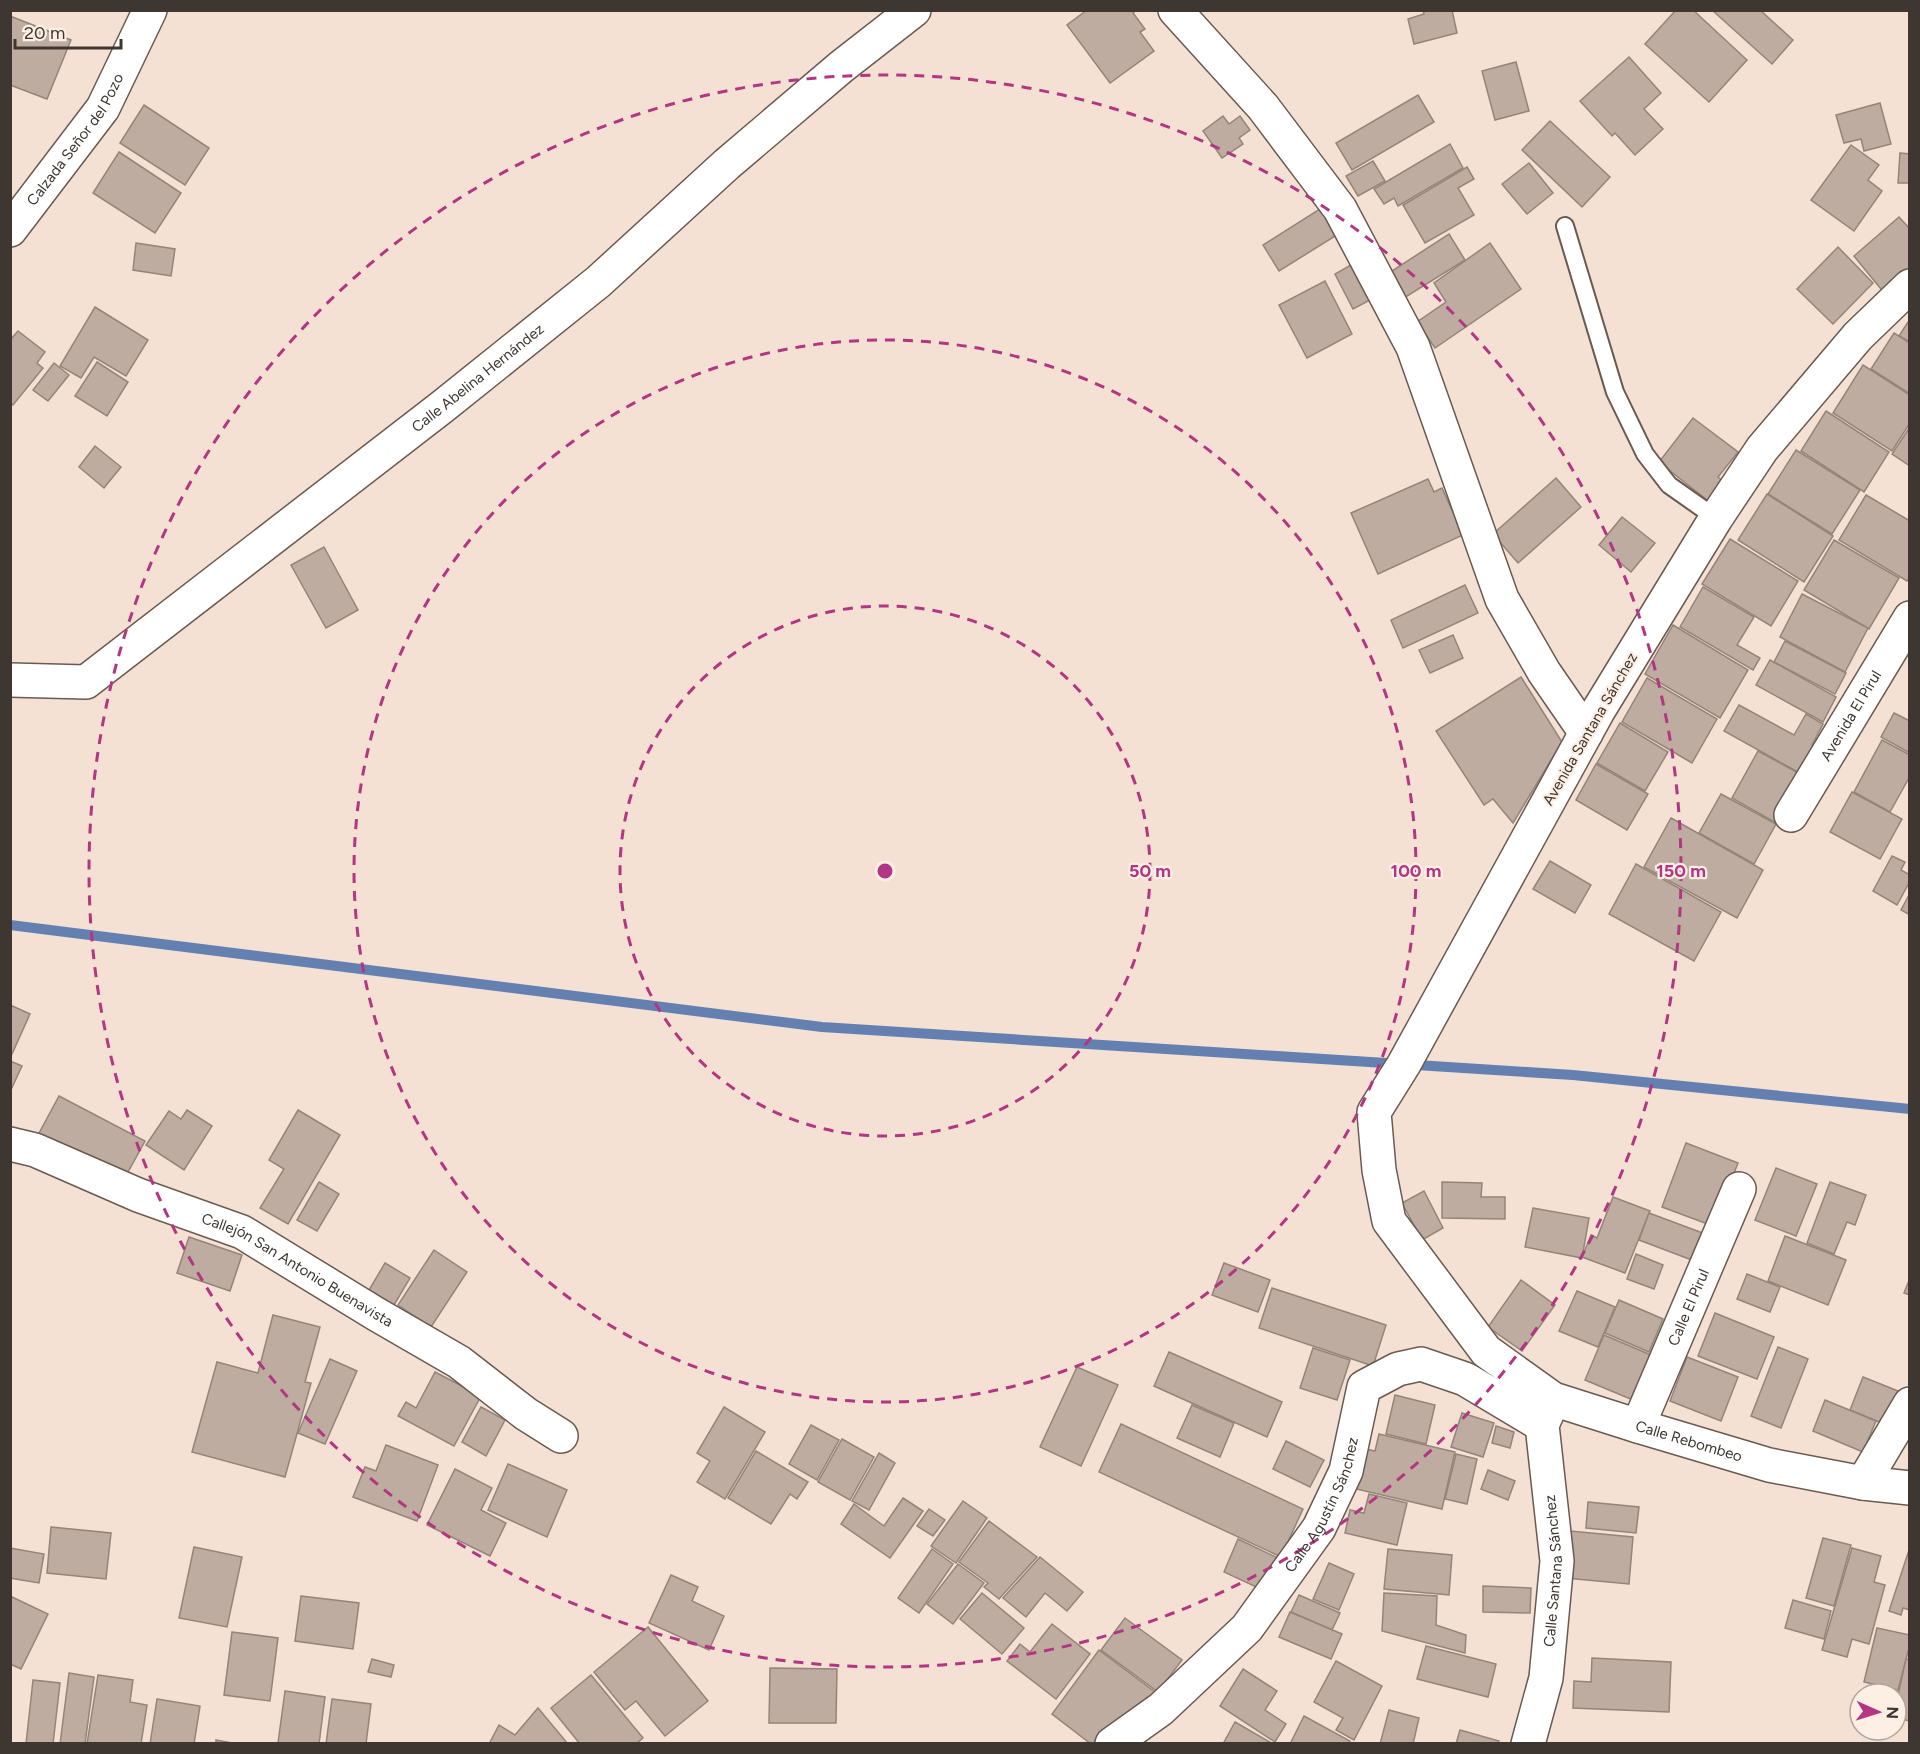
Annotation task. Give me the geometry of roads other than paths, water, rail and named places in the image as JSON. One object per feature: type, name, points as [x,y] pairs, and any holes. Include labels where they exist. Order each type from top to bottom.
[{"type":"street","name":"Calzada Señor del Pozo","points":[[10,230],[103,108],[150,10]]},
{"type":"street","name":"Calle Abelina Hernández","points":[[10,681],[86,682],[442,407],[598,282],[727,164],[841,66],[915,10]]},
{"type":"street","points":[[1175,10],[1263,107],[1340,209],[1413,347],[1502,599],[1544,672],[1586,734]]},
{"type":"street","name":"Avenida Santana Sánchez","points":[[1486,1351],[1389,1221],[1379,1170],[1374,1112],[1404,1064],[1586,734],[1716,518],[1770,440],[1858,336],[1910,286]]},
{"type":"street","name":"Avenida El Pirul","points":[[1791,814],[1910,618]]},
{"type":"street","name":"Callejón San Antonio Buenavista","points":[[10,1144],[35,1150],[138,1196],[242,1232],[459,1362],[526,1414],[561,1436]]},
{"type":"street","name":"Calle El Pirul","points":[[1638,1426],[1739,1189]]},
{"type":"street","name":"Calle Rebombeo","points":[[1486,1351],[1548,1412],[1638,1426],[1768,1465],[1863,1483],[1910,1488]]},
{"type":"street","name":"Calle Agustín Sánchez","points":[[1112,1743],[1161,1709],[1246,1628],[1319,1528],[1346,1471],[1364,1387],[1398,1369],[1421,1364],[1548,1412]]},
{"type":"street","points":[[1863,1483],[1910,1404]]},
{"type":"street","name":"Calle Santana Sánchez","points":[[1528,1743],[1546,1678],[1557,1561],[1548,1412]]},
{"type":"lane","points":[[1565,226],[1615,392],[1644,454],[1669,485],[1716,518]]},
{"type":"waterway","points":[[10,925],[822,1027],[1573,1075],[1910,1109]]}]
